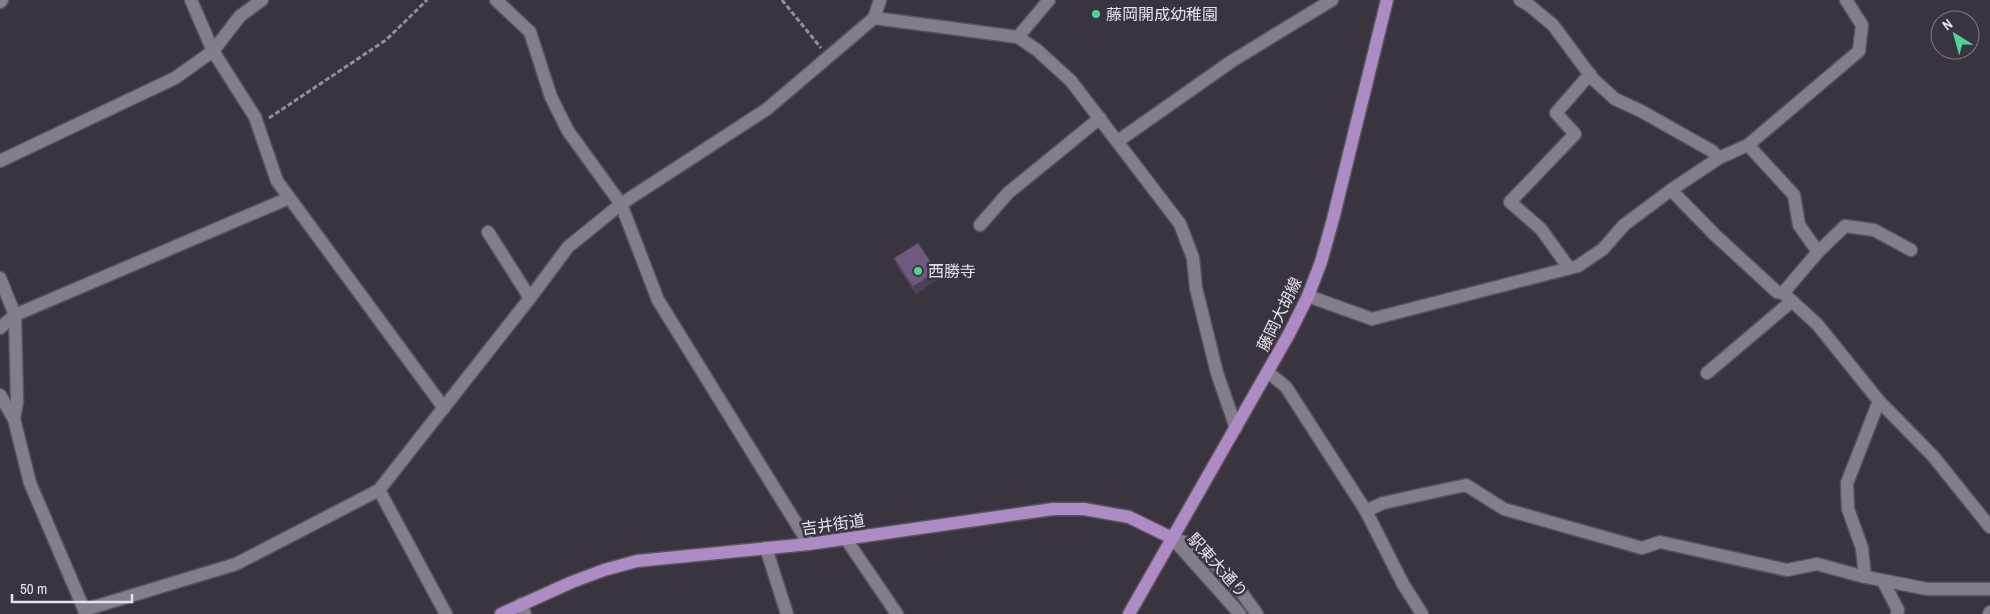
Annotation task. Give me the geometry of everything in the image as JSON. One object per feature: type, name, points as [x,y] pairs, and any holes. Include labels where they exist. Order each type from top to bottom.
[{"type":"main road","name":"藤岡大胡線","points":[[1129,614],[1268,372],[1308,296],[1333,219],[1386,0]]},
{"type":"main road","name":"吉井街道","points":[[501,614],[523,609],[588,576],[637,561],[809,544],[1053,509],[1084,509],[1129,517],[1172,538]]},
{"type":"street","points":[[191,0],[213,51],[255,117],[277,181],[444,408]]},
{"type":"street","points":[[0,161],[175,78],[213,51],[240,16],[262,0]]},
{"type":"street","points":[[496,0],[530,32],[551,97],[568,131],[621,204],[658,300],[809,544]]},
{"type":"street","points":[[0,396],[14,418],[30,483],[85,612],[236,564],[379,490],[568,247],[621,204],[767,109],[874,18],[880,0]]},
{"type":"street","points":[[1018,36],[1050,0]]},
{"type":"street","points":[[1118,141],[1232,61],[1332,0]]},
{"type":"street","points":[[1520,0],[1553,25],[1590,74],[1615,99],[1641,111],[1704,146],[1719,158]]},
{"type":"street","points":[[1308,296],[1372,319],[1578,266],[1603,249],[1624,226],[1671,190],[1719,158],[1748,145],[1859,51],[1862,25],[1846,0]]},
{"type":"street","points":[[874,18],[1018,36],[1037,50],[1070,81],[1180,224],[1193,258],[1196,288],[1217,373],[1236,428]]},
{"type":"street","points":[[1569,268],[1541,229],[1510,202],[1575,134],[1556,113],[1590,74]]},
{"type":"street","points":[[980,225],[1008,194],[1100,118]]},
{"type":"street","points":[[1748,145],[1794,195],[1799,225],[1818,252]]},
{"type":"street","points":[[1671,190],[1715,235],[1777,292],[1788,297],[1816,324],[1879,401],[1933,456],[1990,527]]},
{"type":"street","points":[[0,328],[15,315],[289,198]]},
{"type":"street","points":[[1707,373],[1788,297],[1818,252],[1845,226],[1874,230],[1911,250]]},
{"type":"street","points":[[488,232],[530,298]]},
{"type":"street","points":[[0,278],[15,315],[17,402],[14,418]]},
{"type":"street","points":[[1268,372],[1286,387],[1366,511],[1403,584],[1422,614]]},
{"type":"street","points":[[1865,577],[1862,548],[1848,509],[1847,483],[1879,401]]},
{"type":"street","points":[[1366,511],[1383,503],[1466,485],[1504,509],[1642,548],[1660,542],[1786,570],[1817,564],[1882,581],[1927,589],[1990,590]]},
{"type":"street","points":[[379,490],[446,614]]},
{"type":"street","points":[[1172,538],[1199,547],[1242,593],[1257,614]]},
{"type":"street","name":"駅東大通り","points":[[1172,538],[1240,614]]},
{"type":"street","points":[[846,539],[897,614]]},
{"type":"street","points":[[766,548],[786,614]]},
{"type":"street","points":[[1882,581],[1898,610],[1897,614]]},
{"type":"path","points":[[258,125],[386,40],[427,0]]},
{"type":"path","points":[[782,0],[828,58]]},
{"type":"building","name":"西勝寺","points":[[918,243],[937,271],[913,287],[894,258]]},
{"type":"place","name":"藤岡開成幼稚園","points":[[1096,14]]},
{"type":"place","name":"西勝寺","points":[[918,271]]}]
